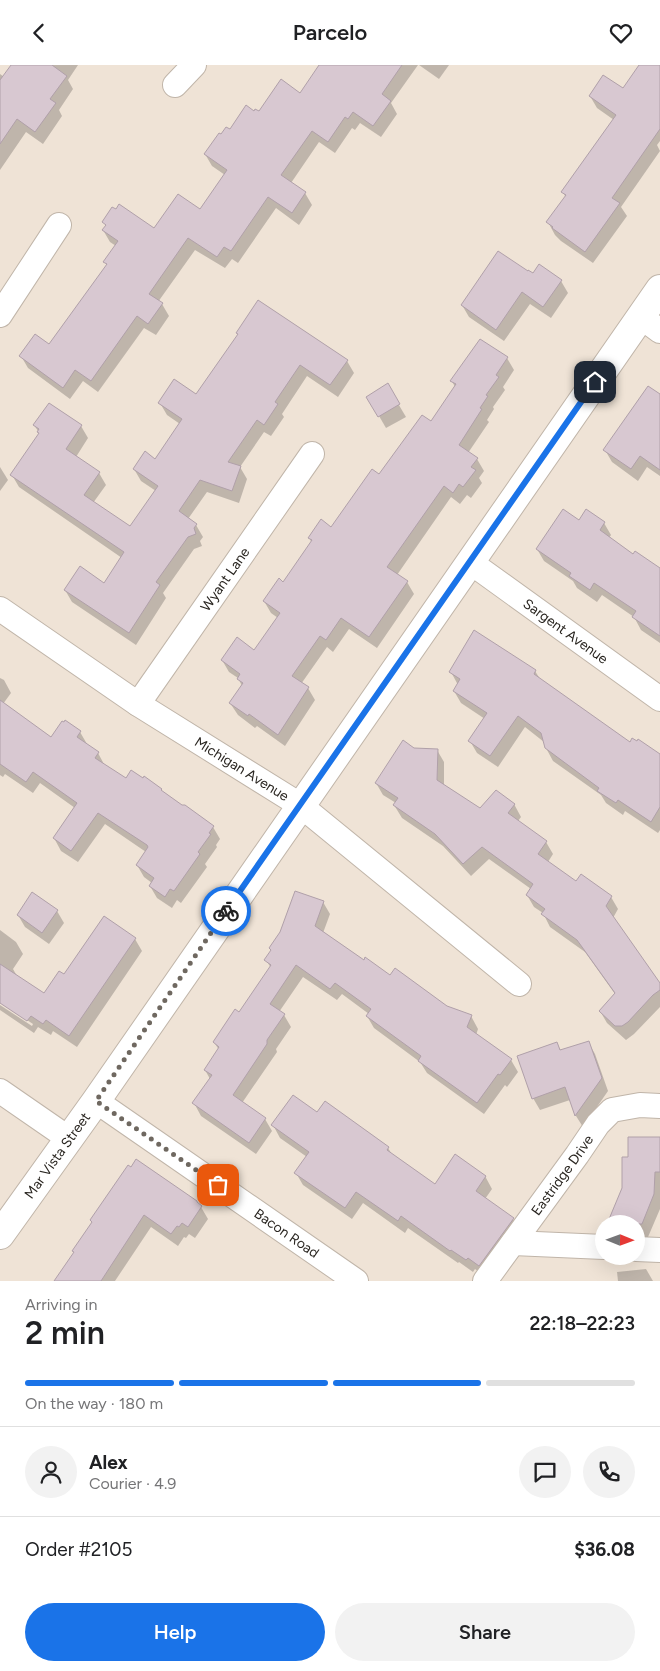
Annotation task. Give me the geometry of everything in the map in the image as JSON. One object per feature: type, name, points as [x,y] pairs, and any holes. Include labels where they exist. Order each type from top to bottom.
[{"type":"street","points":[[175,85],[194,65]]},
{"type":"street","points":[[0,315],[59,225]]},
{"type":"street","name":"Mar Vista Street","points":[[0,1235],[96,1101],[470,562],[650,324],[660,289]]},
{"type":"street","name":"Wyant Lane","points":[[138,704],[312,454]]},
{"type":"street","name":"Sargent Avenue","points":[[470,562],[660,699]]},
{"type":"street","name":"Michigan Avenue","points":[[0,609],[138,704],[300,805],[519,984]]},
{"type":"street","points":[[0,1091],[68,1138]]},
{"type":"street","name":"Bacon Road","points":[[96,1101],[356,1281]]},
{"type":"street","name":"Eastridge Drive","points":[[485,1281],[598,1124],[612,1110],[640,1105],[660,1106]]},
{"type":"street","points":[[513,1243],[595,1247]]},
{"type":"street","points":[[645,1249],[660,1250]]},
{"type":"building","points":[[11,65],[52,65],[67,76],[50,99],[56,103],[35,132],[17,119],[0,144],[0,80]]},
{"type":"building","points":[[319,65],[402,65],[382,94],[391,101],[373,126],[353,112],[348,119],[345,117],[328,142],[312,131],[281,175],[306,192],[292,213],[268,197],[231,251],[224,247],[217,257],[188,238],[149,294],[163,303],[148,324],[137,316],[91,381],[75,370],[63,388],[19,356],[35,334],[49,344],[107,264],[103,262],[118,241],[102,230],[106,225],[102,222],[112,207],[116,209],[119,204],[154,228],[178,194],[200,209],[227,170],[204,154],[219,133],[221,134],[226,127],[230,129],[246,105],[254,111],[255,109],[259,111],[281,79],[300,93]]},
{"type":"building","points":[[639,65],[660,65],[660,129],[612,198],[620,203],[585,252],[546,222],[566,195],[561,192],[616,115],[589,96],[603,75],[623,88]]},
{"type":"building","points":[[498,251],[528,271],[533,273],[539,264],[562,280],[543,307],[522,292],[496,330],[461,305]]},
{"type":"building","points":[[258,300],[348,360],[330,385],[300,365],[275,402],[278,404],[264,425],[257,420],[228,462],[241,466],[232,491],[200,480],[179,511],[197,524],[194,528],[196,534],[188,537],[156,582],[160,585],[129,633],[64,590],[80,566],[104,583],[124,552],[10,475],[39,433],[37,432],[39,429],[33,425],[49,403],[82,425],[66,449],[100,472],[84,495],[130,526],[158,486],[133,469],[145,451],[155,459],[182,419],[158,403],[174,379],[196,394],[238,334],[236,333]]},
{"type":"building","points":[[480,339],[508,357],[496,375],[499,377],[486,395],[488,396],[480,408],[482,409],[459,445],[478,458],[471,467],[476,470],[463,487],[459,484],[453,493],[444,486],[387,567],[408,581],[369,637],[341,618],[326,640],[320,636],[292,676],[309,687],[278,735],[249,714],[248,716],[229,703],[243,683],[237,679],[240,674],[221,660],[237,637],[254,650],[280,613],[263,601],[279,578],[283,582],[312,540],[308,538],[321,519],[331,527],[372,469],[379,474],[422,415],[431,421],[456,384],[450,381]]},
{"type":"building","points":[[388,383],[400,404],[378,417],[366,397]]},
{"type":"building","points":[[648,386],[660,394],[660,470],[640,456],[631,469],[603,450]]},
{"type":"building","points":[[563,509],[579,520],[586,509],[605,522],[600,530],[633,554],[635,551],[660,568],[660,636],[632,617],[636,611],[594,583],[590,590],[569,576],[571,573],[536,549]]},
{"type":"building","points":[[474,630],[536,670],[534,674],[630,742],[632,738],[637,741],[638,739],[660,754],[660,807],[651,822],[618,800],[616,803],[597,791],[599,788],[545,748],[541,733],[518,716],[490,756],[468,741],[487,713],[453,691],[460,679],[449,672]]},
{"type":"building","points":[[0,700],[51,737],[62,721],[64,722],[65,720],[81,731],[77,737],[99,752],[95,758],[126,778],[131,770],[143,778],[144,776],[182,805],[185,805],[214,826],[209,833],[211,834],[198,852],[200,854],[174,891],[170,889],[165,897],[149,886],[154,878],[136,865],[148,847],[147,845],[98,813],[71,851],[53,838],[77,803],[33,772],[26,782],[0,764]]},
{"type":"building","points":[[403,740],[414,748],[438,749],[437,780],[480,808],[496,790],[515,804],[508,813],[547,841],[538,854],[576,881],[581,874],[612,896],[606,906],[660,983],[660,990],[628,1022],[622,1026],[615,1026],[599,1011],[615,993],[577,940],[541,914],[545,909],[526,895],[533,884],[482,847],[463,864],[435,834],[393,805],[398,798],[375,783]]},
{"type":"building","points":[[295,891],[324,901],[315,926],[364,960],[365,957],[390,975],[395,968],[447,1006],[472,1015],[467,1027],[512,1059],[500,1075],[498,1074],[477,1103],[418,1061],[421,1056],[366,1016],[371,1009],[335,983],[330,989],[296,965],[270,1004],[285,1014],[233,1095],[266,1118],[249,1143],[192,1103],[212,1075],[204,1070],[219,1047],[213,1042],[235,1009],[239,1012],[271,965],[264,960],[271,950],[269,948],[280,932]]},
{"type":"building","points":[[32,892],[58,910],[42,933],[17,915]]},
{"type":"building","points":[[104,916],[136,938],[69,1036],[46,1020],[43,1024],[31,1016],[27,1021],[0,1003],[0,964],[44,993],[59,971],[64,974]]},
{"type":"building","points":[[589,1041],[602,1078],[575,1116],[565,1087],[532,1099],[517,1056],[557,1042],[560,1050]]},
{"type":"building","points":[[293,1095],[317,1112],[325,1101],[389,1147],[387,1150],[435,1184],[455,1154],[486,1176],[476,1191],[514,1218],[479,1266],[468,1258],[466,1260],[450,1251],[401,1216],[398,1221],[356,1192],[345,1208],[294,1173],[309,1152],[271,1125]]},
{"type":"building","points":[[628,1137],[660,1137],[660,1172],[655,1172],[654,1194],[645,1216],[611,1215],[622,1188],[622,1157],[628,1157]]},
{"type":"building","points":[[136,1159],[202,1206],[188,1227],[182,1223],[171,1234],[144,1215],[101,1281],[54,1281],[92,1222],[90,1220],[128,1165],[131,1167]]},
{"type":"way so far","points":[[218,1185],[96,1101],[226,911]]},
{"type":"route","points":[[226,911],[595,382]]}]
